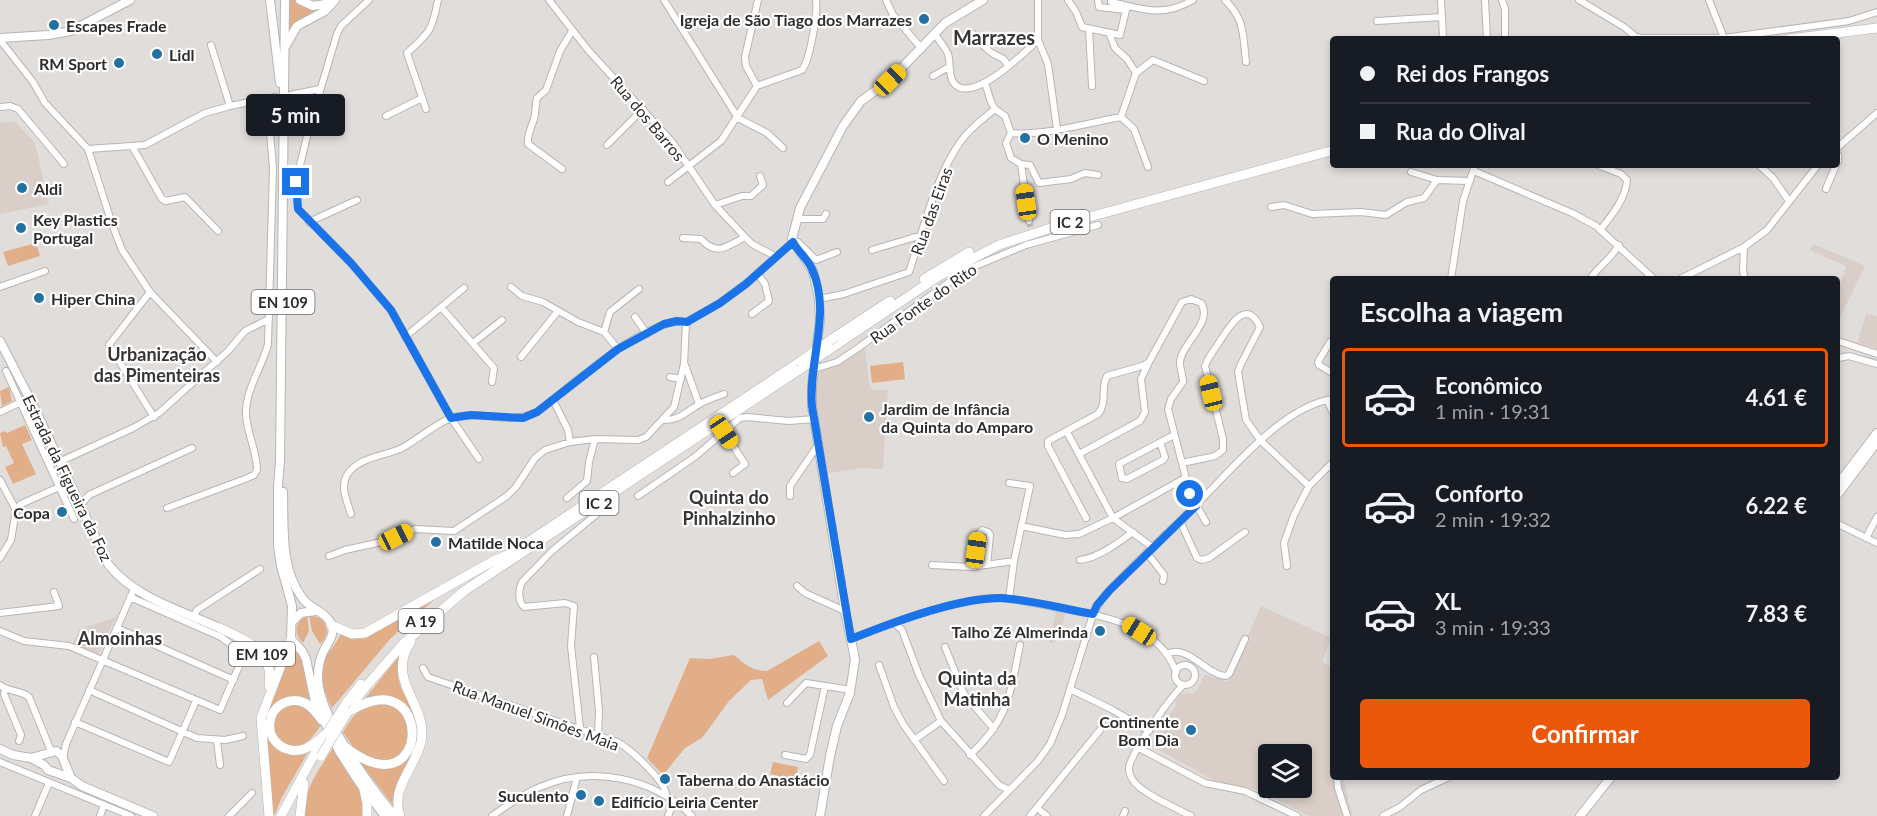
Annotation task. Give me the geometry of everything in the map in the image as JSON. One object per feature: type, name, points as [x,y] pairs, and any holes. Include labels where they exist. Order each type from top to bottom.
[{"type":"highway","points":[[1813,36],[1877,28]]},
{"type":"highway","points":[[1840,38],[1877,33]]},
{"type":"highway","name":"IC 2","points":[[288,816],[304,784],[347,713],[386,663],[416,632],[464,591],[494,573],[800,365],[835,337],[935,271],[993,241],[1060,220],[1330,146]]},
{"type":"highway","name":"IC 2","points":[[510,554],[800,365],[830,349],[939,276],[999,245],[1060,225],[1330,151]]},
{"type":"highway","points":[[331,625],[352,634],[365,633],[493,561],[510,554]]},
{"type":"highway","name":"A 19","points":[[281,816],[320,745],[347,702],[385,657],[416,626],[461,589],[510,554]]},
{"type":"highway","points":[[400,816],[399,792],[418,751],[422,731],[419,715],[404,683],[402,671],[404,654],[411,642],[432,621],[494,573]]},
{"type":"highway","name":"EM 109","points":[[220,628],[248,642],[264,657],[270,671],[267,701]]},
{"type":"highway","points":[[268,816],[260,723],[291,639]]},
{"type":"highway","points":[[322,720],[312,707],[302,702],[297,700],[284,702],[272,716],[270,733],[280,747],[292,751],[311,746],[327,733]]},
{"type":"highway","points":[[345,746],[371,764],[390,764],[406,753],[412,744],[414,732],[408,714],[399,706],[390,703],[368,702],[347,713]]},
{"type":"highway","points":[[300,816],[304,784]]},
{"type":"highway","points":[[364,790],[368,803],[367,816]]},
{"type":"main road","points":[[0,39],[66,32],[81,28],[127,2],[139,0]]},
{"type":"main road","points":[[270,0],[278,79],[283,95]]},
{"type":"main road","name":"EN 109","points":[[285,0],[280,461],[284,538],[288,566],[298,591],[316,611],[324,615],[331,625]]},
{"type":"main road","points":[[300,0],[313,6],[333,2]]},
{"type":"main road","points":[[820,816],[837,726],[851,690],[854,663],[811,398],[820,320],[819,299],[813,271],[793,242],[792,236],[797,219],[843,126],[854,110],[868,95],[890,80],[949,20],[970,3],[983,0]]},
{"type":"main road","points":[[284,50],[297,26],[325,11],[333,2]]},
{"type":"main road","name":"Estrada da Figueira da Foz","points":[[0,342],[33,405],[108,564],[132,593],[220,628]]},
{"type":"main road","points":[[1840,481],[1877,433]]},
{"type":"main road","points":[[1840,491],[1877,442]]},
{"type":"main road","name":"EN 109","points":[[280,461],[278,546],[280,566],[291,599],[291,639]]},
{"type":"main road","points":[[292,622],[300,613],[316,611]]},
{"type":"main road","points":[[331,625],[332,637],[325,648],[319,671],[320,692],[345,746],[365,778],[395,816]]},
{"type":"main road","points":[[291,639],[302,651],[309,668],[313,696],[322,720],[345,762],[385,816]]},
{"type":"main road","points":[[302,651],[314,653],[325,648]]},
{"type":"main road","points":[[0,750],[30,758],[50,761],[64,760]]},
{"type":"main road","points":[[50,761],[61,768],[64,760]]},
{"type":"main road","points":[[64,760],[71,778]]},
{"type":"main road","points":[[50,761],[82,786],[153,816]]},
{"type":"main road","points":[[1580,816],[1609,780]]},
{"type":"main road","points":[[1587,816],[1615,780]]},
{"type":"street","points":[[369,0],[341,26],[337,34],[296,182],[298,209],[351,263],[391,310],[451,418],[479,459]]},
{"type":"street","points":[[426,110],[407,54],[434,25],[438,0]]},
{"type":"street","name":"Rua dos Barros","points":[[549,0],[572,31],[673,142],[715,205],[752,244],[775,256]]},
{"type":"street","points":[[665,0],[738,118],[767,133],[783,148]]},
{"type":"street","points":[[757,86],[746,66],[745,57],[758,0]]},
{"type":"street","points":[[668,182],[721,141],[757,86],[796,73],[806,65],[816,0]]},
{"type":"street","points":[[886,0],[893,15],[922,49]]},
{"type":"street","points":[[1038,0],[1038,40],[1048,64],[1057,129]]},
{"type":"street","points":[[1068,0],[1076,12],[1080,26],[1120,35],[1126,8]]},
{"type":"street","points":[[1098,0],[1099,7],[1102,9],[1126,8],[1156,12],[1173,9],[1193,0]]},
{"type":"street","points":[[1111,0],[1126,8]]},
{"type":"street","points":[[1225,0],[1242,22],[1246,62]]},
{"type":"street","points":[[1441,0],[1443,36]]},
{"type":"street","points":[[1502,0],[1505,9],[1505,36]]},
{"type":"street","points":[[1580,0],[1624,27],[1632,36]]},
{"type":"street","points":[[1709,0],[1723,36]]},
{"type":"street","points":[[1484,1],[1487,36]]},
{"type":"street","points":[[1737,36],[1849,21],[1877,12]]},
{"type":"street","points":[[1377,21],[1442,17]]},
{"type":"street","points":[[1089,29],[1092,86]]},
{"type":"street","points":[[562,169],[527,141],[537,98],[546,90],[560,51],[572,31]]},
{"type":"street","points":[[1109,33],[1115,48],[1127,59],[1136,73]]},
{"type":"street","points":[[935,34],[949,56],[951,78],[958,87],[969,89],[985,83],[1038,40]]},
{"type":"street","points":[[973,34],[990,52],[1002,57],[1008,65]]},
{"type":"street","points":[[0,39],[33,82],[45,104],[88,148],[111,224],[122,250],[150,292],[217,362]]},
{"type":"street","points":[[211,45],[230,106]]},
{"type":"street","points":[[1121,117],[1136,73],[1153,60],[1204,81]]},
{"type":"street","points":[[933,76],[949,67]]},
{"type":"street","points":[[985,83],[995,109],[1005,116],[1011,133],[1006,143],[1009,156],[1021,164],[1030,165],[1038,183],[1071,179],[1085,173],[1098,175]]},
{"type":"street","points":[[952,92],[958,87]]},
{"type":"street","points":[[88,148],[132,146],[152,142],[205,113],[320,89]]},
{"type":"street","points":[[386,116],[422,98]]},
{"type":"street","points":[[167,508],[254,475],[258,470],[247,424],[247,402],[264,358],[269,319],[273,167],[267,99]]},
{"type":"street","points":[[0,106],[18,109],[64,164]]},
{"type":"street","points":[[606,145],[643,109]]},
{"type":"street","name":"Rua das Eiras","points":[[819,299],[844,294],[909,272],[941,177],[960,142],[971,129],[995,109]]},
{"type":"street","points":[[1840,145],[1877,113]]},
{"type":"street","points":[[1011,133],[1057,129],[1121,117]]},
{"type":"street","points":[[1121,117],[1134,129],[1148,167]]},
{"type":"street","points":[[132,146],[162,199],[170,201],[185,197],[218,231]]},
{"type":"street","points":[[1021,164],[1029,221]]},
{"type":"street","points":[[1451,276],[1463,201],[1476,168]]},
{"type":"street","points":[[1478,168],[1601,229],[1651,276]]},
{"type":"street","points":[[1601,229],[1618,206],[1627,180],[1621,174],[1606,168]]},
{"type":"street","points":[[1762,168],[1773,178],[1789,201]]},
{"type":"street","points":[[1686,276],[1744,247],[1767,230],[1816,168]]},
{"type":"street","points":[[1826,189],[1835,168]]},
{"type":"street","points":[[1411,172],[1437,180],[1470,181]]},
{"type":"street","points":[[715,205],[742,196],[751,196],[762,184],[760,176]]},
{"type":"street","points":[[1271,207],[1284,205],[1312,214],[1361,212],[1386,215],[1407,202],[1424,198],[1437,180]]},
{"type":"street","points":[[309,222],[357,200]]},
{"type":"street","points":[[797,219],[823,219],[826,214]]},
{"type":"street","name":"Rua Fonte do Rito","points":[[814,369],[837,362],[966,270],[1034,243],[1098,225]]},
{"type":"street","points":[[872,250],[922,235]]},
{"type":"street","points":[[683,238],[701,239],[709,249],[720,249],[745,237]]},
{"type":"street","points":[[351,514],[343,488],[344,481],[352,468],[362,462],[402,448],[451,418],[471,415],[523,418],[537,412],[618,349],[664,324],[677,321],[687,322],[720,303],[793,242],[798,242],[816,260],[837,252]]},
{"type":"street","points":[[1592,276],[1600,265],[1612,257],[1619,245]]},
{"type":"street","points":[[1744,247],[1744,276]]},
{"type":"street","points":[[0,287],[45,272]]},
{"type":"street","points":[[752,314],[769,301],[765,284],[757,273]]},
{"type":"street","points":[[511,287],[522,296],[543,302],[578,322],[604,332],[618,349]]},
{"type":"street","points":[[405,337],[464,288]]},
{"type":"street","points":[[604,332],[610,312],[639,289]]},
{"type":"street","points":[[150,292],[109,345],[154,417]]},
{"type":"street","points":[[1079,454],[1140,421],[1145,412],[1141,379],[1149,362],[1182,302],[1188,299],[1198,301],[1203,306],[1204,313],[1180,361],[1184,382],[1168,404],[1190,494],[1206,522]]},
{"type":"street","points":[[441,307],[495,368],[492,382]]},
{"type":"street","points":[[521,357],[558,311]]},
{"type":"street","points":[[1182,463],[1215,456],[1223,450],[1224,445],[1206,362],[1236,318],[1246,315],[1254,317],[1259,323],[1260,331],[1240,364],[1238,380],[1246,420],[1261,441],[1309,486]]},
{"type":"street","points":[[635,317],[647,334]]},
{"type":"street","points":[[59,462],[154,417],[217,362],[245,331],[269,319]]},
{"type":"street","points":[[473,343],[502,320]]},
{"type":"street","points":[[329,556],[386,541],[415,529],[454,531],[507,496],[540,453],[551,447],[595,439],[638,440],[651,432],[674,407],[684,364],[687,322]]},
{"type":"street","points":[[1330,342],[1318,362],[1330,372]]},
{"type":"street","points":[[1840,342],[1877,354]]},
{"type":"street","points":[[1840,358],[1849,356],[1877,364]]},
{"type":"street","points":[[1086,518],[1047,444],[1051,439],[1098,414],[1103,408],[1104,382],[1107,376],[1149,362]]},
{"type":"street","points":[[684,364],[699,404]]},
{"type":"street","points":[[1131,369],[1141,379]]},
{"type":"street","points":[[6,372],[74,519]]},
{"type":"street","points":[[670,377],[681,379]]},
{"type":"street","points":[[663,420],[680,417],[699,404],[724,394]]},
{"type":"street","points":[[984,816],[1046,750],[1057,732],[1093,614],[1104,596],[1261,441],[1293,414],[1311,404],[1330,399]]},
{"type":"street","points":[[553,400],[570,442]]},
{"type":"street","points":[[0,412],[21,402]]},
{"type":"street","points":[[638,496],[696,456],[743,417],[789,422],[814,419]]},
{"type":"street","points":[[724,432],[745,464],[732,473]]},
{"type":"street","points":[[1067,432],[1113,518],[1152,547]]},
{"type":"street","points":[[1160,442],[1165,457],[1163,460],[1127,479],[1122,478],[1119,464],[1160,442],[1174,435]]},
{"type":"street","points":[[567,498],[587,481],[590,454],[595,439]]},
{"type":"street","points":[[790,496],[790,486],[816,448],[819,447]]},
{"type":"street","points":[[80,506],[89,495],[192,448]]},
{"type":"street","points":[[1287,566],[1284,549],[1286,535],[1309,486],[1330,465]]},
{"type":"street","points":[[59,487],[61,479],[65,476]]},
{"type":"street","points":[[1021,526],[1072,535],[1113,518],[1185,478]]},
{"type":"street","points":[[0,480],[16,510]]},
{"type":"street","points":[[1009,483],[1030,486],[1014,561],[1009,599]]},
{"type":"street","points":[[0,558],[11,540],[16,510],[21,504],[59,487],[71,488]]},
{"type":"street","points":[[580,728],[571,641],[574,606],[565,603],[524,607],[521,603],[519,589],[522,582],[544,559],[598,513]]},
{"type":"street","points":[[1866,538],[1877,517]]},
{"type":"street","points":[[1180,521],[1197,558],[1202,560],[1209,558],[1245,532]]},
{"type":"street","points":[[1840,525],[1877,543]]},
{"type":"street","points":[[974,567],[979,533],[982,531],[990,535],[987,565]]},
{"type":"street","points":[[1080,560],[1114,545],[1133,532]]},
{"type":"street","points":[[1147,553],[1164,575],[1163,581]]},
{"type":"street","points":[[932,565],[974,567],[1014,561]]},
{"type":"street","points":[[194,616],[197,610],[260,569]]},
{"type":"street","points":[[797,586],[805,593],[845,611]]},
{"type":"street","points":[[0,612],[59,606],[54,592]]},
{"type":"street","points":[[0,631],[24,641],[69,646],[103,659],[220,710],[242,659],[240,651],[221,638],[132,593],[117,628],[103,659],[89,690],[75,722],[66,744],[64,760]]},
{"type":"street","points":[[851,639],[904,619],[973,601],[1009,599],[1093,614],[1128,624],[1150,638],[1169,657],[1183,666],[1192,668],[1195,676],[1191,684],[1183,685],[1177,681]]},
{"type":"street","points":[[902,630],[904,619]]},
{"type":"street","points":[[894,623],[902,630],[922,683],[941,721],[999,785],[1009,790]]},
{"type":"street","points":[[117,628],[234,681]]},
{"type":"street","points":[[1169,657],[1172,651],[1185,654],[1215,674],[1226,676],[1245,639]]},
{"type":"street","points":[[970,755],[994,729],[1006,709],[1020,645]]},
{"type":"street","points":[[945,647],[964,694],[994,729]]},
{"type":"street","points":[[594,657],[599,711],[598,735]]},
{"type":"street","points":[[1169,657],[1176,672],[1174,695]]},
{"type":"street","points":[[879,665],[894,707],[914,740],[944,781]]},
{"type":"street","points":[[1176,672],[1183,666]]},
{"type":"street","name":"Rua Manuel Simões Maia","points":[[423,668],[428,677],[617,742],[629,750],[665,787],[666,796]]},
{"type":"street","points":[[788,703],[806,683],[851,690]]},
{"type":"street","points":[[1183,685],[1149,731],[1129,766],[1132,780],[1142,789],[1182,814],[1191,816]]},
{"type":"street","points":[[785,755],[806,759],[810,755],[825,686]]},
{"type":"street","points":[[19,741],[21,735],[4,694],[5,688],[23,693],[32,700],[50,761],[47,781],[35,816]]},
{"type":"street","points":[[1070,689],[1149,731]]},
{"type":"street","points":[[89,690],[196,738],[217,741],[243,736]]},
{"type":"street","points":[[75,722],[167,762],[171,760],[196,701]]},
{"type":"street","points":[[914,740],[941,721]]},
{"type":"street","points":[[1030,816],[1100,729]]},
{"type":"street","points":[[217,741],[220,765]]},
{"type":"street","points":[[50,761],[66,744]]},
{"type":"street","points":[[1139,748],[1205,783],[1245,791],[1296,816]]},
{"type":"street","points":[[0,762],[131,816]]},
{"type":"street","points":[[492,816],[531,791],[556,781],[598,776],[621,778],[643,785],[674,801],[692,816]]},
{"type":"street","points":[[567,816],[577,777]]},
{"type":"street","points":[[1337,780],[1347,816]]},
{"type":"street","points":[[1383,816],[1400,807],[1421,790],[1443,780]]},
{"type":"street","points":[[999,785],[1002,797]]},
{"type":"street","points":[[229,816],[252,793]]},
{"type":"street","points":[[668,816],[674,801]]},
{"type":"street","points":[[100,816],[104,805]]},
{"type":"street","points":[[1037,808],[1047,816]]},
{"type":"shaded area","points":[[290,0],[295,0],[308,8],[321,10],[294,23],[289,30]]},
{"type":"shaded area","points":[[14,121],[35,143],[49,204],[0,214],[0,123]]},
{"type":"shaded area","points":[[36,243],[40,256],[8,266],[3,252]]},
{"type":"shaded area","points":[[1813,244],[1865,266],[1840,318],[1840,286],[1846,266],[1810,250]]},
{"type":"shaded area","points":[[1866,313],[1877,317],[1877,349],[1858,343]]},
{"type":"shaded area","points":[[865,347],[869,385],[873,390],[888,390],[883,469],[862,468],[827,473],[815,400],[816,374]]},
{"type":"shaded area","points":[[903,362],[905,379],[872,383],[870,366]]},
{"type":"shaded area","points":[[9,387],[12,401],[2,406],[0,391]]},
{"type":"shaded area","points":[[25,425],[32,440],[22,444],[36,474],[13,484],[5,467],[14,463],[6,446],[3,447],[0,433],[5,431],[7,433]]},
{"type":"shaded area","points":[[436,598],[391,638],[332,708],[324,689],[322,668],[327,655],[341,634],[358,639],[366,638]]},
{"type":"shaded area","points":[[1261,606],[1330,638],[1322,662],[1330,666],[1330,780],[1344,780],[1352,814],[1350,816],[1309,816],[1272,798],[1312,798],[1312,744],[1258,744],[1258,791],[1222,785],[1150,745],[1180,695],[1187,692],[1192,694],[1197,690],[1205,674],[1228,682]]},
{"type":"shaded area","points":[[1056,612],[1065,614],[1060,636],[1057,636],[1055,643],[1049,642]]},
{"type":"shaded area","points":[[309,615],[320,618],[326,628],[325,638],[320,644],[312,631]]},
{"type":"shaded area","points":[[307,616],[309,631],[303,643],[298,636],[297,628],[300,621]]},
{"type":"shaded area","points":[[116,617],[98,655],[72,645],[79,630]]},
{"type":"shaded area","points":[[819,641],[828,656],[768,700],[762,679],[751,680],[729,701],[702,738],[685,748],[663,775],[647,758],[690,658],[709,659],[734,655],[753,668],[767,671]]},
{"type":"shaded area","points":[[291,649],[303,661],[311,703],[304,699],[269,714],[277,747],[310,749],[282,797],[274,816],[271,816],[264,722]]},
{"type":"shaded area","points":[[399,656],[398,677],[401,688],[417,718],[418,742],[396,809],[359,761],[375,768],[388,768],[405,760],[414,744],[414,724],[411,714],[375,698],[363,701]]},
{"type":"shaded area","points":[[301,704],[314,713],[321,725],[306,743],[301,746],[289,746],[276,735],[274,722],[283,709]]},
{"type":"shaded area","points":[[379,705],[401,710],[411,731],[402,754],[386,763],[357,753],[343,732],[357,713]]},
{"type":"shaded area","points":[[333,748],[362,795],[364,816],[304,816],[309,788]]},
{"type":"shaded area","points":[[773,762],[798,767],[795,780],[770,774]]},
{"type":"tunnel","points":[[1029,221],[1034,243]]},
{"type":"place","name":"Igreja de São Tiago dos Marrazes","points":[[924,19]]},
{"type":"place","name":"Escapes Frade","points":[[54,25]]},
{"type":"place","name":"Lidl","points":[[157,54]]},
{"type":"place","name":"RM Sport","points":[[119,63]]},
{"type":"place","name":"O Menino","points":[[1025,138]]},
{"type":"place","name":"Aldi","points":[[22,188]]},
{"type":"place","name":"Key Plastics Portugal","points":[[21,228]]},
{"type":"place","name":"Hiper China","points":[[39,298]]},
{"type":"place","name":"Jardim de Infância da Quinta do Amparo","points":[[869,417]]},
{"type":"place","name":"Copa","points":[[62,512]]},
{"type":"place","name":"Matilde Noca","points":[[436,542]]},
{"type":"place","name":"Talho Zé Almerinda","points":[[1100,631]]},
{"type":"place","name":"Continente Bom Dia","points":[[1191,730]]},
{"type":"place","name":"Taberna do Anastácio","points":[[665,779]]},
{"type":"place","name":"Suculento","points":[[581,795]]},
{"type":"place","name":"Edifício Leiria Center","points":[[599,801]]},
{"type":"district","name":"Marrazes","points":[[994,37]]},
{"type":"district","name":"Urbanização das Pimenteiras","points":[[157,364]]},
{"type":"district","name":"Quinta do Pinhalzinho","points":[[729,507]]},
{"type":"district","name":"Almoinhas","points":[[120,638]]},
{"type":"district","name":"Quinta da Matinha","points":[[977,688]]},
{"type":"route","points":[[296,182],[298,209],[351,263],[391,310],[451,418],[471,415],[509,419],[523,418],[537,412],[612,352],[664,324],[677,321],[687,322],[720,303],[746,284],[793,242],[813,271],[819,299],[820,320],[812,406],[851,639],[904,619],[981,599],[1009,599],[1093,614],[1097,605],[1110,590],[1196,506],[1190,494]]}]
